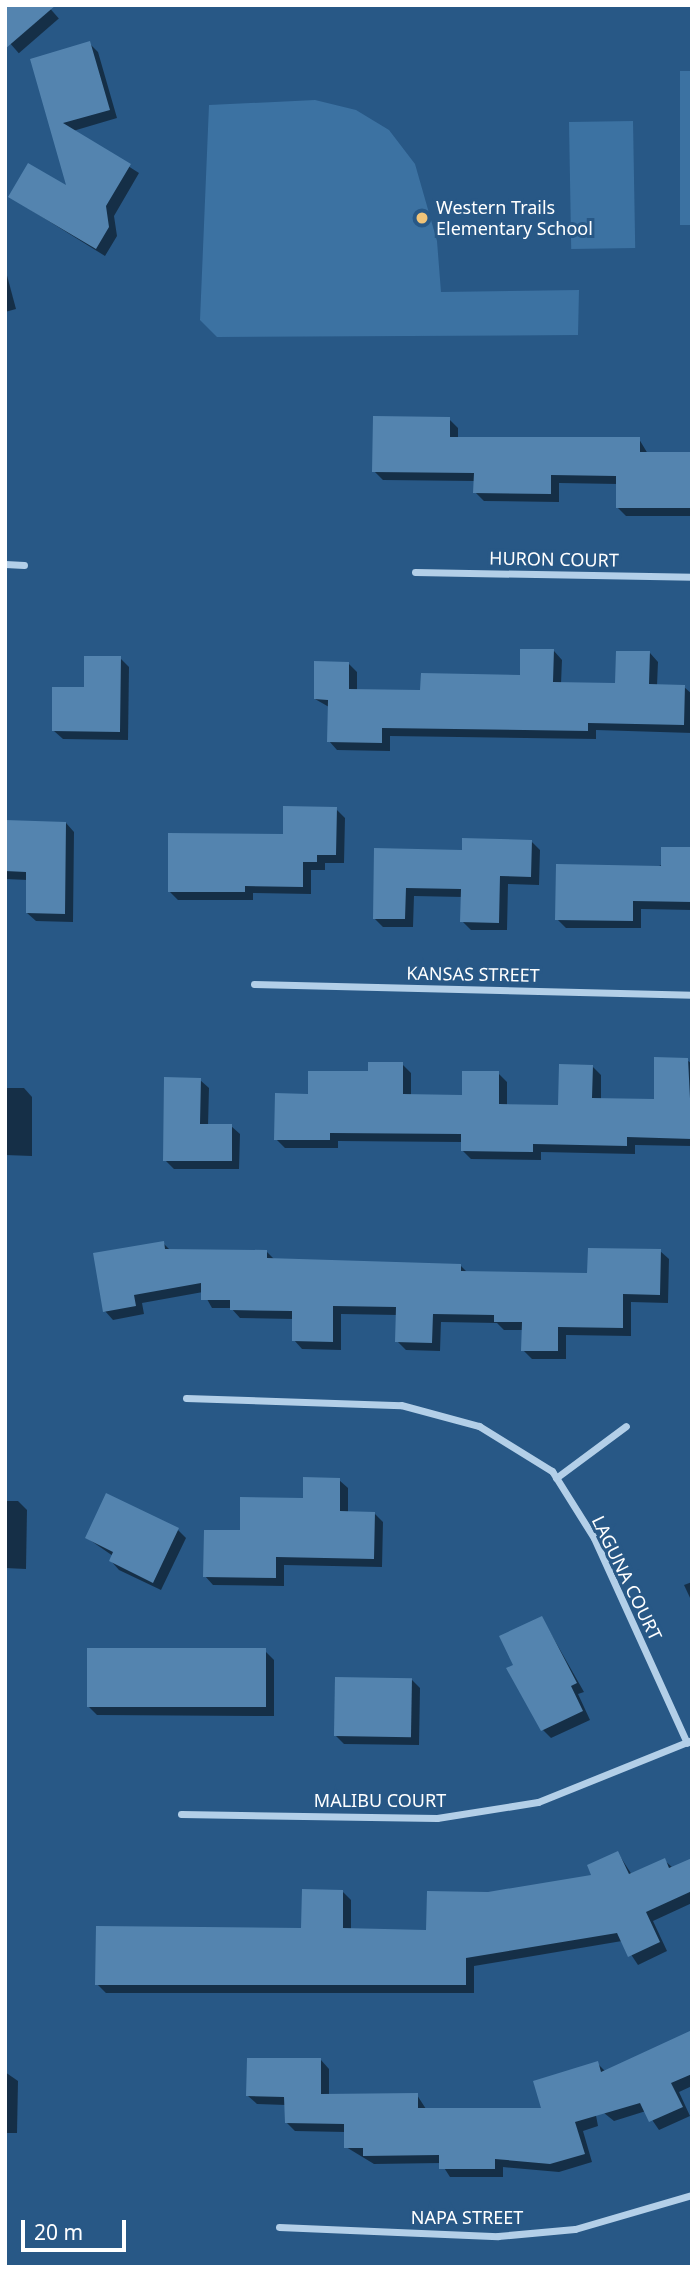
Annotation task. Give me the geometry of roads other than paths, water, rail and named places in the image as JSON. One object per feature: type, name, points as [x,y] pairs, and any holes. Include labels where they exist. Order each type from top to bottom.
[{"type":"street","points":[[5,564],[24,565]]},
{"type":"street","name":"HURON COURT","points":[[415,572],[692,578]]},
{"type":"street","name":"KANSAS STREET","points":[[254,984],[692,995]]},
{"type":"street","name":"LAGUNA COURT","points":[[186,1398],[401,1405],[479,1426],[556,1478],[594,1538],[689,1742]]},
{"type":"street","points":[[556,1478],[626,1426]]},
{"type":"street","name":"MALIBU COURT","points":[[181,1814],[437,1818],[538,1802],[689,1742]]},
{"type":"street","name":"NAPA STREET","points":[[279,2227],[498,2236],[575,2229],[692,2195]]},
{"type":"place","name":"Western Trails Elementary School","points":[[422,218]]}]
